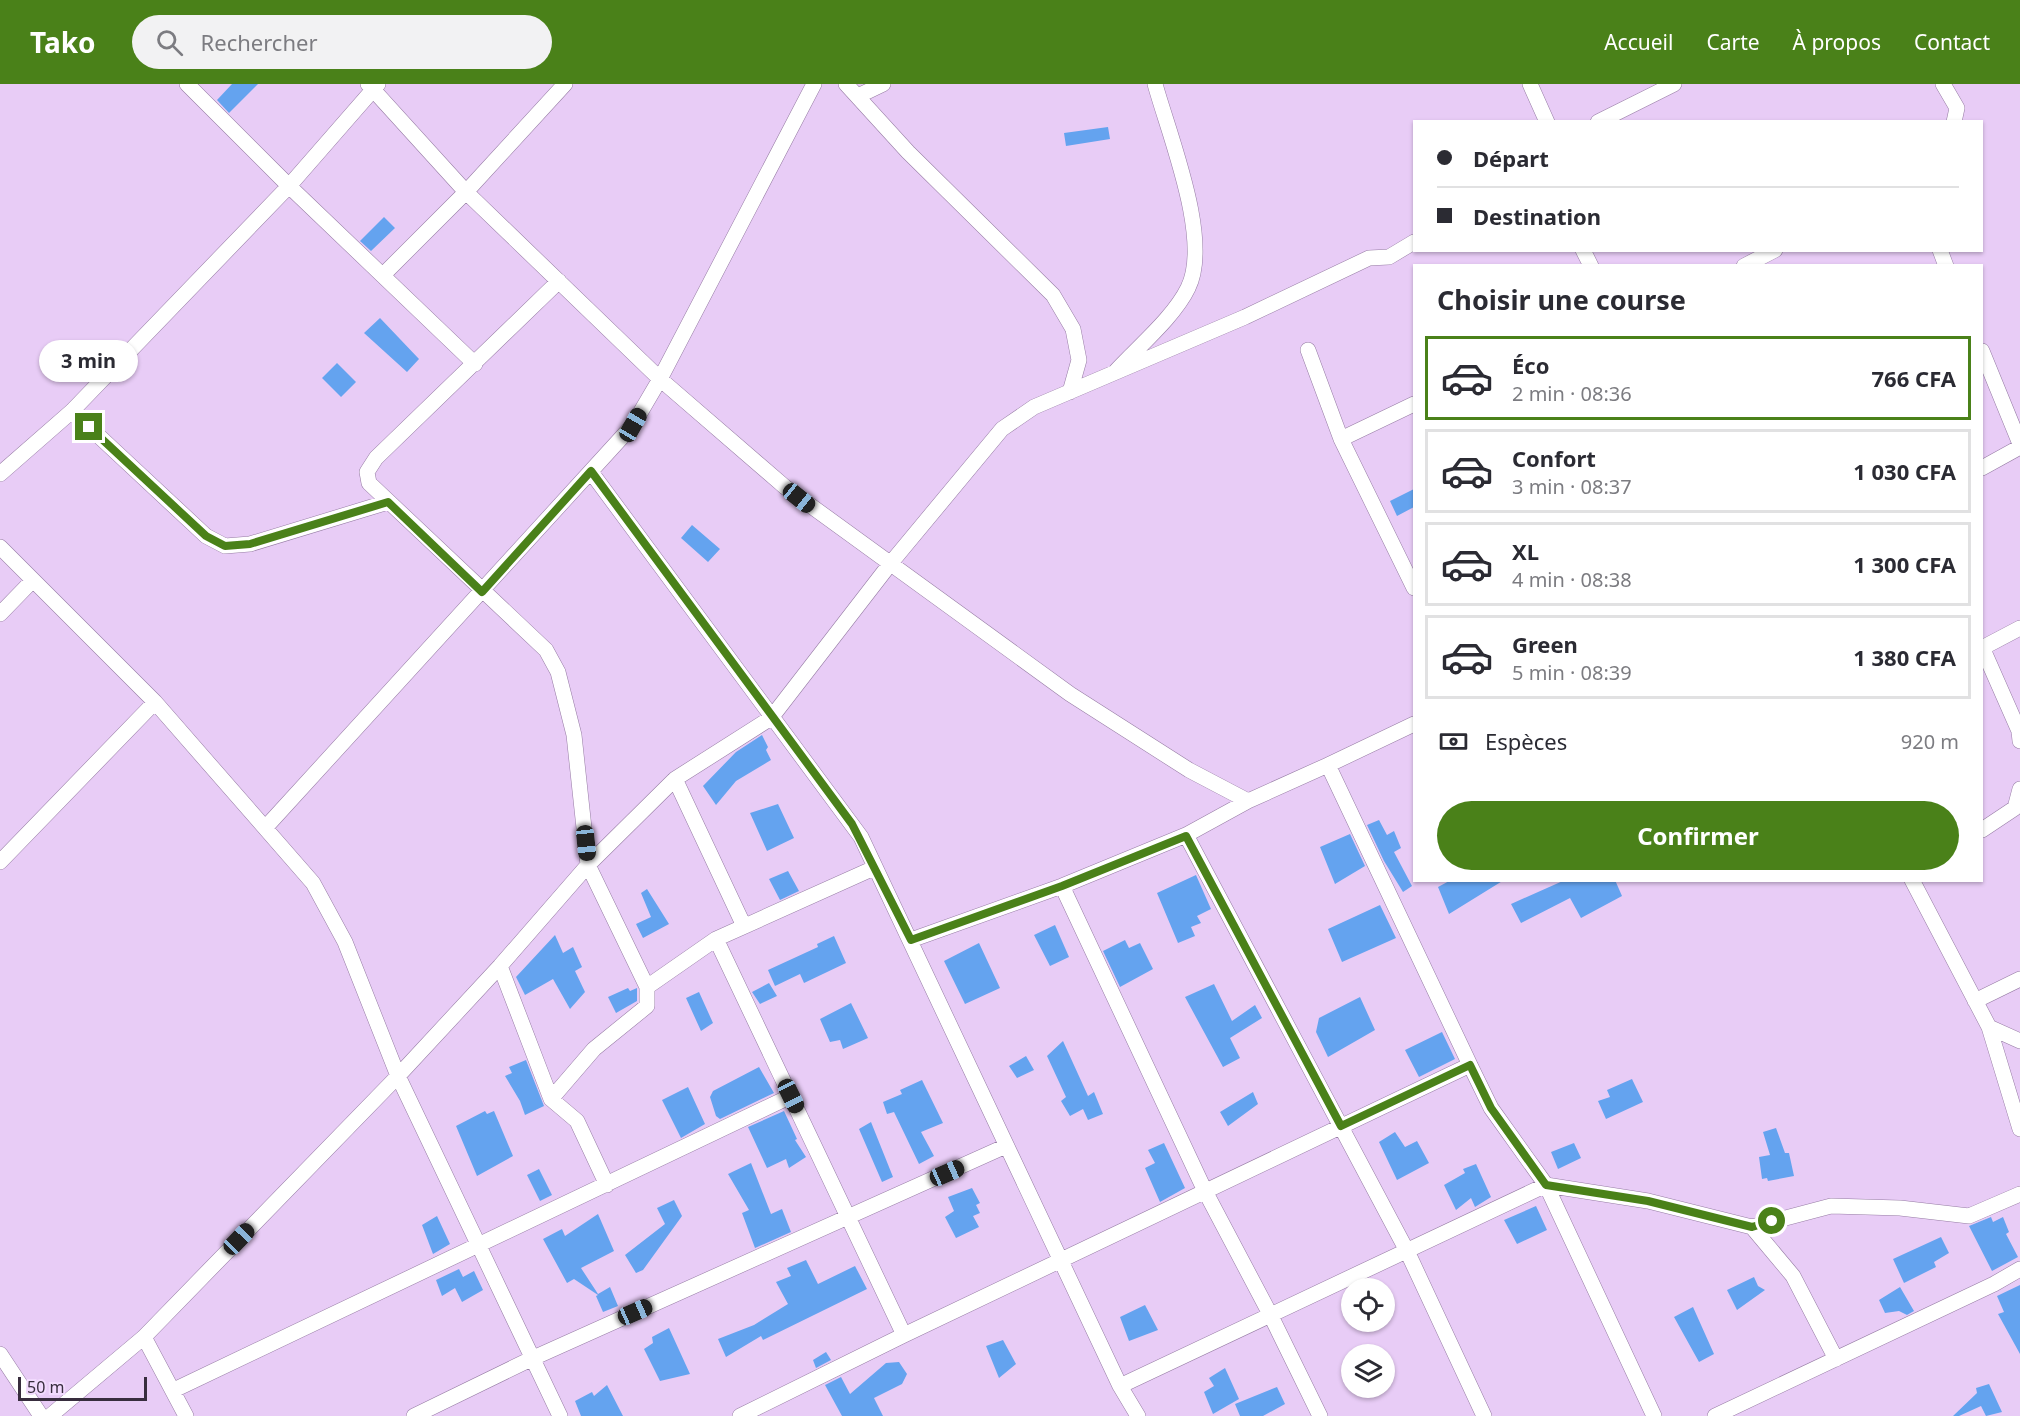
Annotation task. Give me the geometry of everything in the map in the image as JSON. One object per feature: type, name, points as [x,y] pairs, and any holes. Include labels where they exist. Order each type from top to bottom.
[{"type":"street","points":[[187,84],[289,186],[475,364]]},
{"type":"street","points":[[383,275],[466,192],[565,84]]},
{"type":"street","points":[[266,827],[633,425],[660,379],[814,84]]},
{"type":"street","points":[[846,84],[908,152],[1053,295],[1073,329],[1079,360],[1070,392]]},
{"type":"street","points":[[858,96],[884,84]]},
{"type":"street","points":[[1112,376],[1178,303],[1188,288],[1196,259],[1192,213],[1155,84]]},
{"type":"street","points":[[1530,84],[1546,120]]},
{"type":"street","points":[[1602,120],[1674,84]]},
{"type":"street","points":[[1943,84],[1957,108],[1954,120]]},
{"type":"street","points":[[0,474],[72,411],[289,186],[373,86],[466,192],[660,379],[794,494],[1070,694],[1189,770],[1248,801]]},
{"type":"street","points":[[50,1416],[144,1337],[398,1076],[500,966],[588,865],[675,780],[771,718],[890,564],[1002,429],[1034,407],[1112,376],[1369,258],[1389,257],[1413,243]]},
{"type":"street","points":[[1748,264],[1771,252]]},
{"type":"street","points":[[550,1099],[594,1049],[647,1006],[647,987],[588,865],[574,735],[558,672],[546,650],[388,502],[369,483],[367,472],[376,458],[559,281]]},
{"type":"street","points":[[1308,350],[1341,439],[1410,568],[1413,583]]},
{"type":"street","points":[[1983,354],[2020,446],[1983,467]]},
{"type":"street","points":[[1341,439],[1413,404]]},
{"type":"street","points":[[72,411],[206,536],[225,546],[250,544],[388,502]]},
{"type":"street","points":[[591,471],[771,718],[852,824],[911,940],[1120,1386],[1138,1416]]},
{"type":"street","points":[[0,547],[156,702],[313,883],[345,942],[398,1076],[481,1246],[531,1359],[560,1416]]},
{"type":"street","points":[[0,614],[32,581]]},
{"type":"street","points":[[1983,647],[2020,628]]},
{"type":"street","points":[[1983,650],[2019,731],[2020,741]]},
{"type":"street","points":[[0,862],[156,702]]},
{"type":"street","points":[[911,940],[1062,886],[1186,836],[1248,801],[1413,724]]},
{"type":"street","points":[[1328,765],[1491,1108],[1546,1185],[1654,1416]]},
{"type":"street","points":[[675,780],[744,927]]},
{"type":"street","points":[[1983,829],[2015,808],[2020,789]]},
{"type":"street","points":[[1186,836],[1407,1251],[1484,1416]]},
{"type":"street","points":[[647,987],[716,939],[874,868]]},
{"type":"street","points":[[1913,882],[1989,1027],[2020,1129]]},
{"type":"street","points":[[1062,886],[1205,1191],[1271,1316],[1320,1416]]},
{"type":"street","points":[[716,939],[904,1335]]},
{"type":"street","points":[[500,966],[550,1099],[577,1121],[607,1185]]},
{"type":"street","points":[[1975,1000],[2020,979]]},
{"type":"street","points":[[1989,1027],[2020,1041]]},
{"type":"street","points":[[740,1416],[904,1335],[1470,1065]]},
{"type":"street","points":[[174,1390],[481,1246],[791,1096]]},
{"type":"street","points":[[414,1416],[531,1359],[1006,1146]]},
{"type":"street","points":[[1120,1386],[1546,1185],[1648,1201],[1752,1227],[1831,1206],[1900,1208],[1969,1216],[2020,1194]]},
{"type":"street","points":[[1752,1227],[1793,1276],[1836,1359]]},
{"type":"street","points":[[1715,1416],[1994,1284],[2020,1269]]},
{"type":"street","points":[[144,1337],[186,1416]]},
{"type":"street","points":[[0,1354],[41,1416]]},
{"type":"building","points":[[232,84],[258,84],[229,113],[217,100]]},
{"type":"building","points":[[1108,127],[1110,139],[1066,146],[1064,133]]},
{"type":"building","points":[[384,217],[395,228],[371,251],[360,241]]},
{"type":"building","points":[[380,318],[419,359],[407,372],[364,333]]},
{"type":"building","points":[[337,363],[356,382],[341,397],[322,378]]},
{"type":"building","points":[[1413,490],[1413,508],[1397,516],[1390,501]]},
{"type":"building","points":[[692,525],[720,549],[708,562],[681,538]]},
{"type":"building","points":[[762,735],[771,760],[736,781],[716,805],[703,786],[736,752]]},
{"type":"building","points":[[778,804],[794,838],[767,851],[750,813]]},
{"type":"building","points":[[1379,820],[1387,835],[1394,831],[1401,848],[1394,852],[1412,886],[1403,892],[1384,861],[1367,825]]},
{"type":"building","points":[[1350,834],[1365,866],[1335,884],[1320,847]]},
{"type":"building","points":[[788,871],[799,891],[780,900],[769,879]]},
{"type":"building","points":[[1196,875],[1211,909],[1197,916],[1201,923],[1191,927],[1195,936],[1178,943],[1157,893]]},
{"type":"building","points":[[1447,882],[1501,882],[1449,914],[1438,887]]},
{"type":"building","points":[[1560,882],[1616,882],[1622,896],[1581,918],[1570,898],[1521,923],[1511,904]]},
{"type":"building","points":[[647,889],[669,924],[643,938],[636,924],[651,917],[641,893]]},
{"type":"building","points":[[1380,905],[1396,938],[1342,962],[1328,929]]},
{"type":"building","points":[[1055,925],[1069,957],[1050,966],[1034,935]]},
{"type":"building","points":[[555,935],[563,953],[573,947],[582,967],[575,971],[585,992],[570,1009],[553,979],[525,995],[516,977]]},
{"type":"building","points":[[834,936],[846,963],[804,983],[800,974],[775,986],[768,970],[818,947],[817,944]]},
{"type":"building","points":[[1125,940],[1129,948],[1140,943],[1153,969],[1120,987],[1103,951]]},
{"type":"building","points":[[979,943],[1000,988],[965,1004],[944,961]]},
{"type":"building","points":[[769,983],[777,996],[760,1004],[752,992]]},
{"type":"building","points":[[1214,984],[1232,1021],[1255,1005],[1262,1018],[1230,1038],[1240,1058],[1223,1067],[1185,997]]},
{"type":"building","points":[[628,988],[630,991],[637,988],[637,1001],[616,1013],[608,997]]},
{"type":"building","points":[[699,992],[713,1023],[701,1031],[686,998]]},
{"type":"building","points":[[1360,997],[1375,1030],[1328,1057],[1316,1032],[1319,1018]]},
{"type":"building","points":[[851,1003],[868,1038],[843,1049],[840,1040],[830,1042],[820,1019]]},
{"type":"building","points":[[1442,1032],[1455,1059],[1419,1077],[1405,1050]]},
{"type":"building","points":[[1063,1041],[1088,1096],[1094,1092],[1103,1114],[1088,1120],[1083,1109],[1070,1116],[1061,1101],[1066,1097],[1047,1056]]},
{"type":"building","points":[[1026,1056],[1034,1070],[1017,1078],[1009,1066]]},
{"type":"building","points":[[526,1060],[544,1106],[525,1115],[520,1101],[505,1076],[512,1073],[509,1067]]},
{"type":"building","points":[[759,1067],[774,1093],[720,1119],[716,1116],[710,1097],[713,1091]]},
{"type":"building","points":[[1632,1079],[1643,1102],[1606,1119],[1598,1101],[1610,1097],[1607,1090]]},
{"type":"building","points":[[922,1080],[943,1123],[921,1132],[934,1156],[919,1164],[894,1112],[887,1114],[883,1102],[902,1094],[900,1090]]},
{"type":"building","points":[[688,1087],[705,1124],[681,1138],[662,1100]]},
{"type":"building","points":[[1253,1092],[1258,1104],[1228,1126],[1220,1112]]},
{"type":"building","points":[[485,1111],[487,1114],[494,1111],[513,1156],[477,1176],[456,1126]]},
{"type":"building","points":[[784,1111],[797,1139],[795,1140],[806,1157],[789,1168],[786,1159],[767,1168],[748,1127]]},
{"type":"building","points":[[871,1122],[893,1177],[882,1182],[859,1129]]},
{"type":"building","points":[[1776,1128],[1785,1153],[1789,1153],[1794,1176],[1768,1181],[1767,1178],[1762,1179],[1759,1157],[1770,1155],[1763,1132]]},
{"type":"building","points":[[1395,1132],[1405,1147],[1417,1141],[1429,1163],[1397,1180],[1379,1142]]},
{"type":"building","points":[[1164,1143],[1185,1188],[1160,1202],[1145,1168],[1155,1163],[1148,1150]]},
{"type":"building","points":[[1574,1143],[1581,1158],[1558,1169],[1551,1152]]},
{"type":"building","points":[[751,1163],[771,1214],[782,1209],[791,1232],[755,1248],[742,1213],[749,1210],[728,1174]]},
{"type":"building","points":[[1476,1164],[1491,1197],[1475,1207],[1471,1198],[1456,1210],[1444,1185],[1465,1173],[1463,1169]]},
{"type":"building","points":[[539,1169],[552,1195],[540,1201],[527,1175]]},
{"type":"building","points":[[972,1188],[980,1203],[976,1205],[980,1213],[973,1216],[979,1227],[956,1238],[945,1217],[954,1211],[948,1197]]},
{"type":"building","points":[[674,1200],[682,1216],[643,1270],[636,1273],[625,1255],[665,1224],[657,1208]]},
{"type":"building","points":[[1536,1206],[1547,1230],[1517,1244],[1504,1220]]},
{"type":"building","points":[[598,1214],[614,1251],[581,1268],[598,1294],[610,1287],[618,1306],[603,1312],[596,1296],[598,1295],[574,1279],[567,1283],[543,1239],[562,1229],[565,1236]]},
{"type":"building","points":[[437,1216],[450,1244],[433,1254],[422,1225]]},
{"type":"building","points":[[1991,1217],[1993,1222],[2003,1217],[2009,1232],[2006,1234],[2018,1257],[1992,1271],[1969,1226]]},
{"type":"building","points":[[1941,1237],[1949,1253],[1934,1262],[1936,1267],[1904,1283],[1893,1259]]},
{"type":"building","points":[[806,1260],[818,1284],[855,1266],[867,1289],[763,1340],[761,1336],[726,1357],[718,1339],[754,1325],[788,1304],[776,1282],[791,1276],[787,1268]]},
{"type":"building","points":[[459,1269],[463,1277],[474,1271],[483,1290],[462,1302],[455,1288],[442,1296],[436,1280]]},
{"type":"building","points":[[1754,1277],[1758,1286],[1765,1290],[1737,1310],[1727,1290]]},
{"type":"building","points":[[2020,1285],[2020,1354],[1998,1314],[2004,1312],[1997,1296]]},
{"type":"building","points":[[1900,1287],[1914,1311],[1907,1315],[1899,1311],[1885,1313],[1879,1300]]},
{"type":"building","points":[[1145,1305],[1158,1330],[1129,1341],[1120,1317]]},
{"type":"building","points":[[1693,1307],[1714,1354],[1699,1362],[1674,1317]]},
{"type":"building","points":[[669,1328],[690,1374],[660,1381],[644,1349],[653,1343],[652,1337]]},
{"type":"building","points":[[1003,1340],[1016,1364],[999,1378],[986,1346]]},
{"type":"building","points":[[826,1352],[831,1360],[816,1368],[813,1360]]},
{"type":"building","points":[[899,1362],[907,1374],[902,1384],[874,1398],[883,1416],[842,1416],[825,1385],[841,1377],[850,1394],[886,1363]]},
{"type":"building","points":[[1225,1368],[1239,1399],[1213,1414],[1204,1392],[1214,1386],[1209,1378]]},
{"type":"building","points":[[1989,1384],[2002,1412],[1986,1416],[1981,1406],[1959,1416],[1953,1416],[1977,1393],[1976,1388]]},
{"type":"building","points":[[607,1385],[623,1416],[581,1416],[575,1401],[592,1392],[594,1396]]},
{"type":"building","points":[[1277,1387],[1285,1404],[1263,1416],[1240,1416],[1235,1404]]},
{"type":"route","points":[[89,427],[206,536],[225,546],[250,544],[388,502],[482,592],[591,471],[861,837],[874,868],[911,940],[1062,886],[1186,836],[1341,1126],[1470,1065],[1491,1108],[1546,1185],[1648,1201],[1752,1227],[1772,1221]]}]
